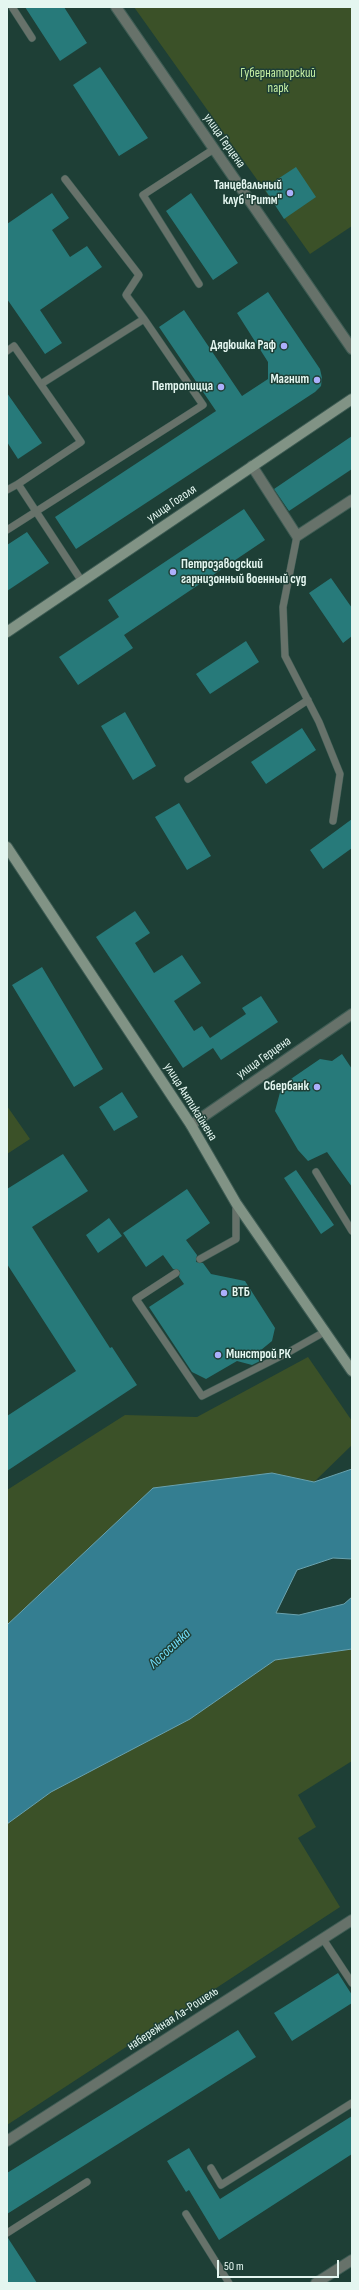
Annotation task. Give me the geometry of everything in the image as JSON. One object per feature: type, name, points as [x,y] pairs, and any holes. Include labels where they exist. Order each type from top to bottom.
[{"type":"main road","name":"улица Гоголя","points":[[7,632],[81,580],[352,399]]},
{"type":"main road","name":"улица Антикайнена","points":[[7,846],[191,1125],[236,1203],[326,1331],[352,1371]]},
{"type":"street","name":"улица Герцена","points":[[116,7],[352,349]]},
{"type":"street","points":[[252,466],[297,536],[352,500]]},
{"type":"street","name":"улица Герцена","points":[[191,1125],[352,1014]]},
{"type":"street","name":"набережная Ла-Рошель","points":[[7,2141],[352,1920]]},
{"type":"street","points":[[316,2283],[352,2260]]},
{"type":"lane","points":[[12,7],[32,38]]},
{"type":"lane","points":[[199,284],[143,195],[214,149]]},
{"type":"lane","points":[[7,530],[203,405],[144,319],[126,296],[139,275],[65,180]]},
{"type":"lane","points":[[41,384],[144,319]]},
{"type":"lane","points":[[7,351],[14,346],[81,442],[7,490]]},
{"type":"lane","points":[[18,484],[81,580]]},
{"type":"lane","points":[[297,536],[283,607],[285,656],[308,700],[340,774],[333,821]]},
{"type":"lane","points":[[188,779],[308,700]]},
{"type":"lane","points":[[316,1172],[352,1231]]},
{"type":"lane","points":[[200,1259],[236,1239],[236,1203]]},
{"type":"lane","points":[[176,1273],[136,1299],[202,1396],[287,1354],[326,1331]]},
{"type":"lane","points":[[323,1939],[352,1983]]},
{"type":"lane","points":[[211,2168],[221,2185],[352,2103]]},
{"type":"lane","points":[[7,2233],[87,2182]]},
{"type":"lane","points":[[186,2214],[229,2283]]},
{"type":"green space","name":"Губернаторский парк","points":[[134,7],[352,7],[352,226],[310,254]]},
{"type":"green space","points":[[7,1106],[30,1139],[7,1154]]},
{"type":"green space","points":[[308,1357],[352,1421],[352,1445],[314,1482],[272,1473],[153,1488],[7,1625],[7,1490],[125,1415],[197,1417]]},
{"type":"green space","points":[[352,1649],[352,1761],[298,1795],[316,1827],[298,1838],[340,1907],[7,2125],[7,1824],[51,1792],[190,1719],[275,1660]]},
{"type":"water","name":"Лососинка","points":[[352,1469],[352,1559],[333,1558],[297,1570],[276,1613],[299,1615],[344,1604],[352,1597],[352,1649],[275,1660],[190,1719],[51,1792],[7,1824],[7,1625],[153,1488],[272,1473],[314,1482]]},
{"type":"building","points":[[25,7],[64,7],[87,43],[60,61]]},
{"type":"building","points":[[100,67],[148,138],[119,156],[73,85]]},
{"type":"building","name":"Танцевальный клуб \"Ритм\"","points":[[296,167],[316,197],[284,219],[264,188]]},
{"type":"building","points":[[52,193],[69,218],[52,230],[70,257],[87,246],[102,267],[40,310],[62,343],[45,354],[7,299],[7,224]]},
{"type":"building","points":[[191,193],[238,263],[213,280],[166,211]]},
{"type":"building","points":[[268,292],[320,369],[322,378],[321,386],[315,392],[76,549],[55,517],[216,411],[159,327],[184,310],[242,396],[268,379],[268,362],[237,313]]},
{"type":"building","points":[[7,393],[42,443],[18,459],[7,442]]},
{"type":"building","points":[[352,436],[352,469],[289,511],[274,489]]},
{"type":"building","points":[[244,509],[265,540],[124,635],[133,648],[78,685],[59,657],[119,617],[108,600]]},
{"type":"building","points":[[27,532],[49,563],[7,591],[7,545]]},
{"type":"building","points":[[331,578],[352,608],[352,636],[343,643],[309,593]]},
{"type":"building","points":[[246,641],[259,662],[210,694],[196,674]]},
{"type":"building","points":[[125,712],[156,766],[133,780],[101,726]]},
{"type":"building","points":[[302,728],[316,750],[266,784],[251,762]]},
{"type":"building","points":[[179,803],[211,856],[187,870],[155,817]]},
{"type":"building","points":[[352,819],[352,848],[323,869],[310,850]]},
{"type":"building","points":[[135,911],[150,933],[135,943],[154,973],[182,955],[201,983],[174,1001],[194,1031],[202,1026],[210,1038],[246,1014],[242,1008],[261,996],[278,1022],[221,1060],[213,1048],[183,1068],[96,937]]},
{"type":"building","points":[[42,967],[103,1069],[74,1087],[12,985]]},
{"type":"building","points":[[342,1054],[352,1069],[352,1187],[327,1152],[308,1161],[298,1150],[275,1111],[282,1085],[320,1059],[332,1061]]},
{"type":"building","points":[[122,1092],[138,1117],[114,1131],[99,1107]]},
{"type":"building","points":[[63,1154],[88,1191],[32,1227],[110,1348],[112,1347],[137,1385],[7,1471],[7,1416],[76,1371],[7,1264],[7,1189]]},
{"type":"building","points":[[296,1170],[334,1225],[321,1234],[284,1178]]},
{"type":"building","points":[[187,1189],[210,1223],[186,1240],[197,1255],[196,1262],[203,1263],[211,1274],[245,1281],[275,1328],[272,1341],[261,1350],[266,1358],[252,1365],[237,1361],[206,1379],[192,1372],[149,1307],[184,1284],[179,1277],[180,1271],[173,1269],[163,1255],[146,1267],[123,1233]]},
{"type":"building","points":[[109,1218],[122,1236],[98,1253],[86,1235]]},
{"type":"building","points":[[338,1973],[352,1995],[352,2003],[292,2041],[274,2013]]},
{"type":"building","points":[[238,2030],[256,2057],[7,2214],[7,2173]]},
{"type":"building","points":[[352,2116],[352,2154],[219,2240],[189,2190],[186,2192],[167,2161],[189,2148],[220,2199]]},
{"type":"building","points":[[8,2238],[37,2283],[7,2283]]},
{"type":"place","name":"Танцевальный клуб \"Ритм\"","points":[[290,193]]},
{"type":"place","name":"Дядюшка Раф","points":[[284,346]]},
{"type":"place","name":"Магнит","points":[[317,380]]},
{"type":"place","name":"Петропицца","points":[[221,387]]},
{"type":"place","name":"Петрозаводский гарнизонный военный суд","points":[[173,572]]},
{"type":"place","name":"Сбербанк","points":[[317,1087]]},
{"type":"place","name":"ВТБ","points":[[224,1293]]},
{"type":"place","name":"Минстрой РК","points":[[218,1355]]}]
